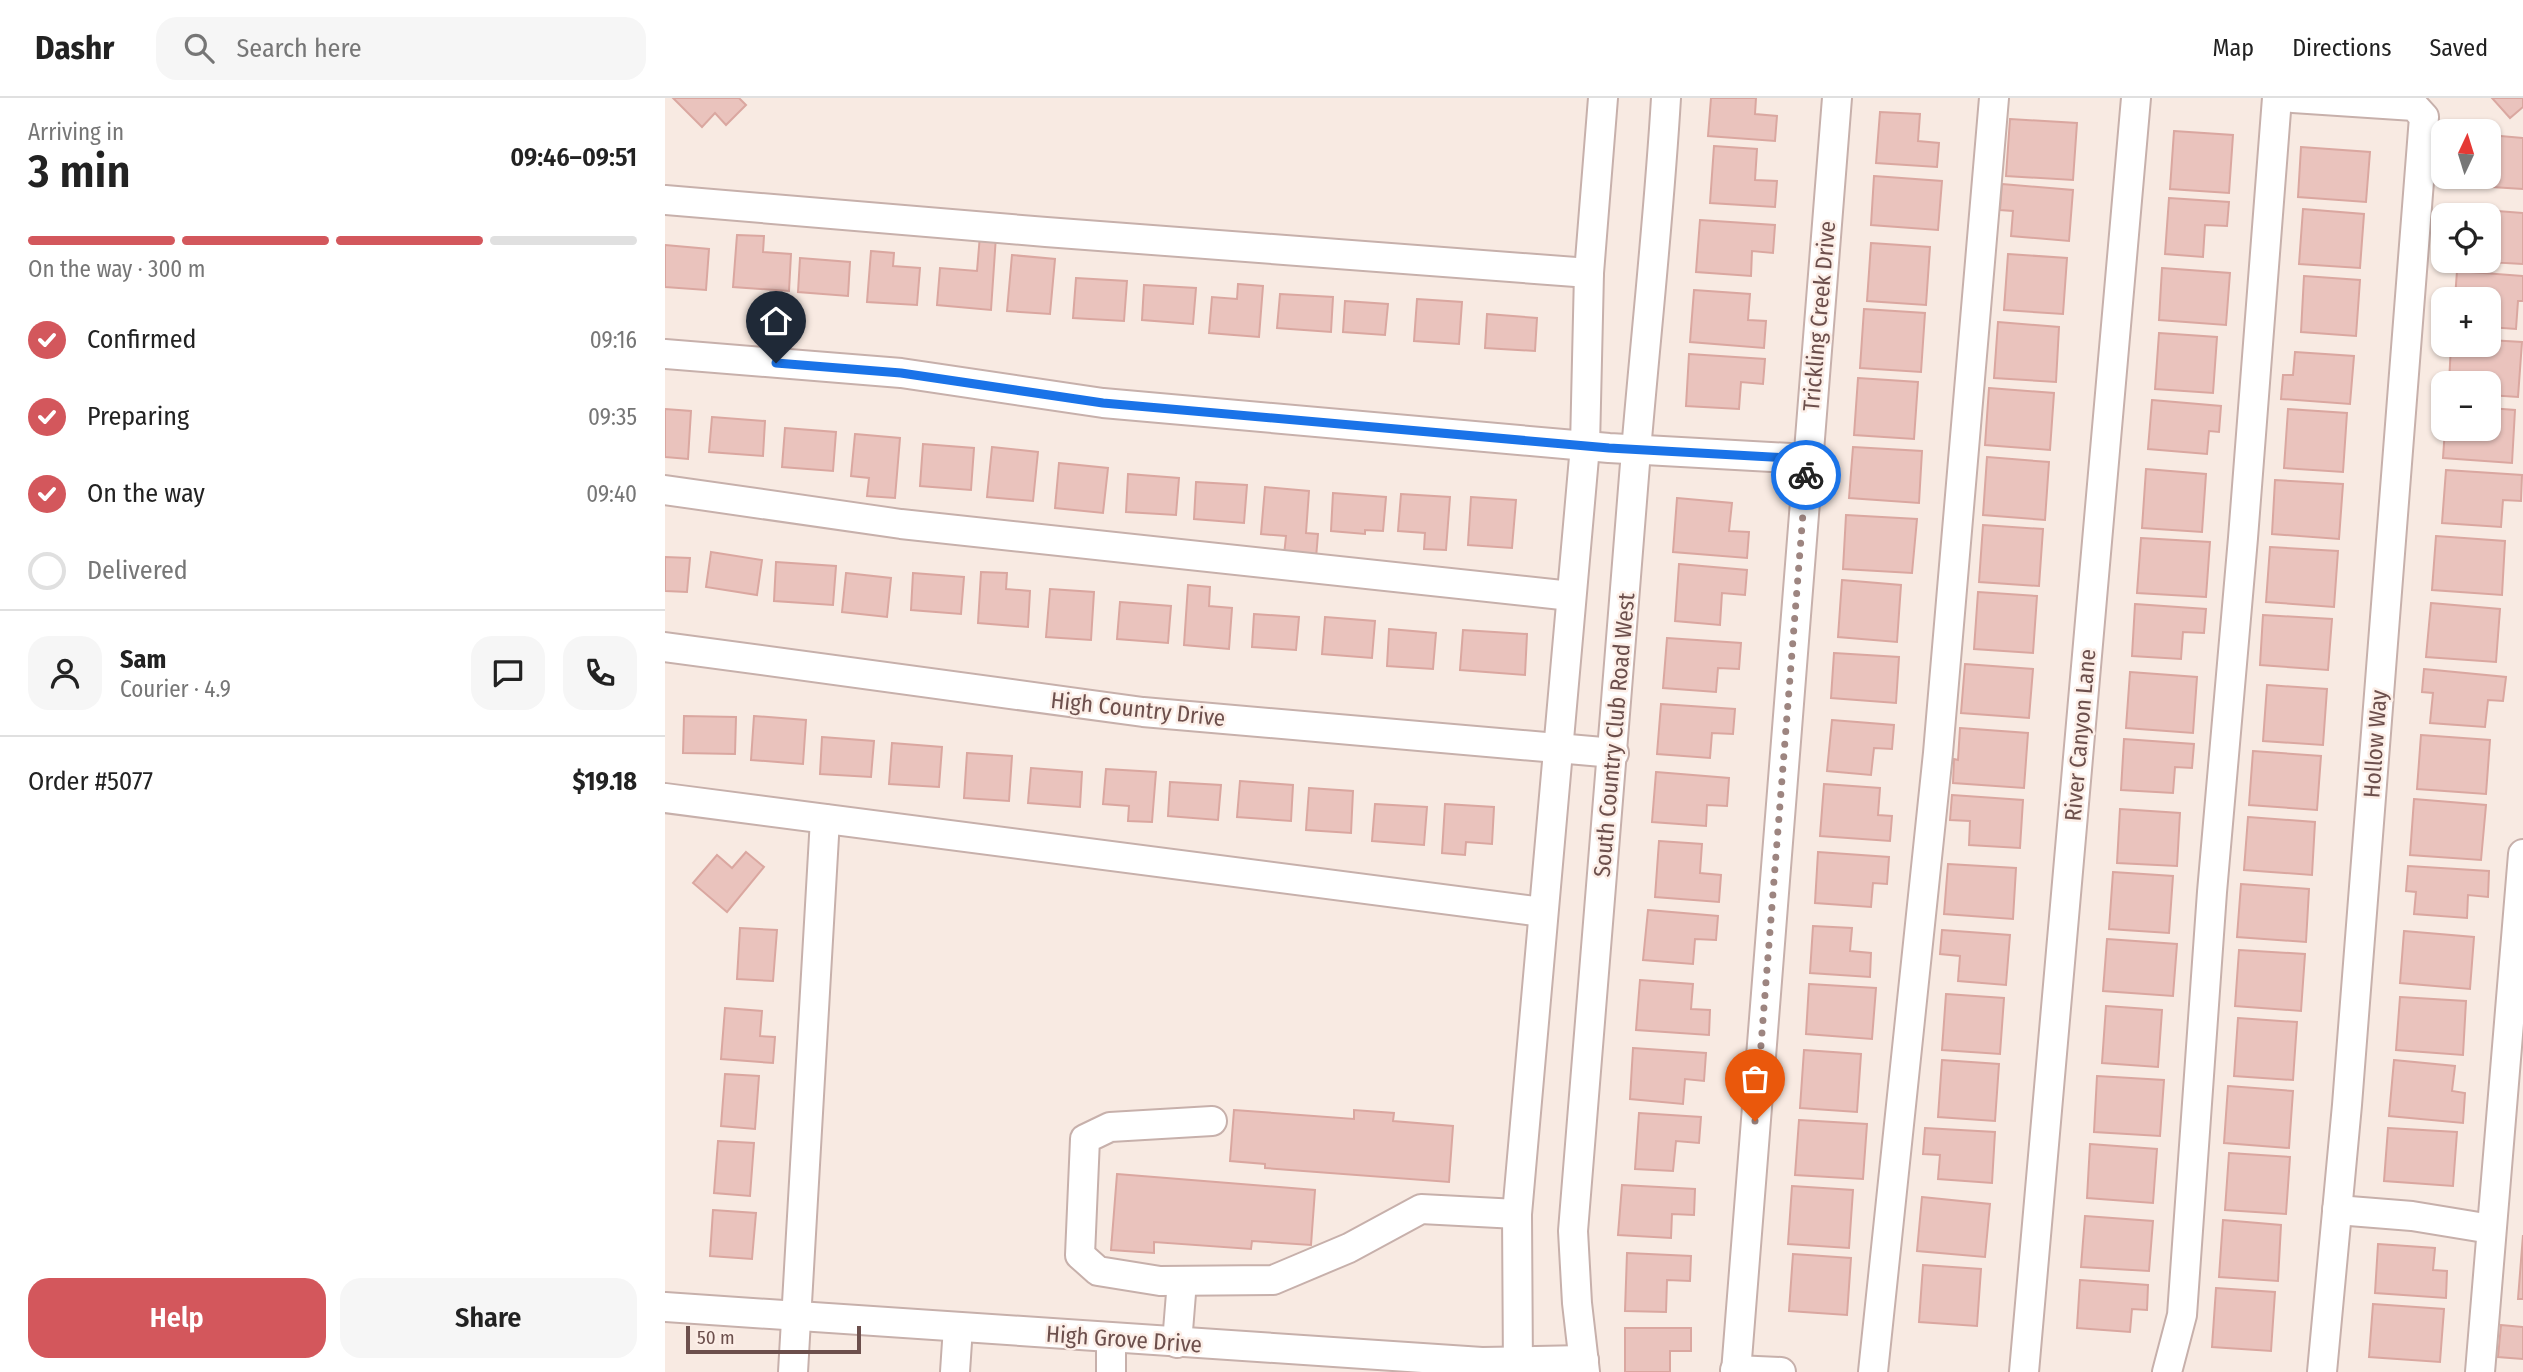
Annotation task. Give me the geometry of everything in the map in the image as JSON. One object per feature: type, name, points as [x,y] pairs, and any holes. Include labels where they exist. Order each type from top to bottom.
[{"type":"street","points":[[1518,1367],[1517,1214],[1585,446],[1590,273],[1602,98]]},
{"type":"street","name":"South Country Club Road West","points":[[1585,1366],[1577,1303],[1573,1231],[1666,98]]},
{"type":"street","name":"Trickling Creek Drive","points":[[1736,1371],[1837,98]]},
{"type":"street","points":[[1874,1372],[1938,753],[1994,98]]},
{"type":"street","name":"River Canyon Lane","points":[[2024,1372],[2136,98]]},
{"type":"street","points":[[2168,1372],[2182,1314],[2212,892],[2277,98]]},
{"type":"street","name":"Hollow Way","points":[[2294,98],[2414,106],[2424,117],[2322,1372]]},
{"type":"street","points":[[665,200],[1590,273]]},
{"type":"street","points":[[665,354],[901,373],[1103,403],[1585,446],[1808,459]]},
{"type":"street","points":[[665,490],[901,524],[1571,596]]},
{"type":"street","name":"High Country Drive","points":[[665,647],[1143,712],[1614,753]]},
{"type":"street","points":[[665,798],[1543,912]]},
{"type":"street","points":[[793,1372],[825,819]]},
{"type":"street","points":[[2480,1372],[2523,854]]},
{"type":"street","points":[[1212,1121],[1110,1127],[1085,1139],[1080,1255],[1098,1271],[1160,1281],[1273,1280],[1349,1248],[1420,1209],[1517,1214]]},
{"type":"street","points":[[2337,1210],[2411,1216],[2491,1229]]},
{"type":"street","points":[[1177,1343],[1182,1281]]},
{"type":"street","name":"High Grove Drive","points":[[665,1307],[1177,1343],[1296,1362],[1585,1366]]},
{"type":"street","points":[[955,1372],[958,1327]]},
{"type":"street","points":[[1111,1338],[1111,1372]]},
{"type":"street","points":[[1736,1371],[1781,1372]]},
{"type":"building","points":[[673,98],[739,98],[746,105],[726,125],[715,113],[702,127]]},
{"type":"building","points":[[1711,98],[1756,98],[1755,114],[1777,116],[1775,141],[1708,136]]},
{"type":"building","points":[[2492,98],[2523,98],[2523,107],[2510,118]]},
{"type":"building","points":[[1880,112],[1920,114],[1918,141],[1939,143],[1937,167],[1876,163]]},
{"type":"building","points":[[2010,119],[2077,123],[2073,180],[2006,176]]},
{"type":"building","points":[[2174,131],[2233,135],[2229,193],[2170,189]]},
{"type":"building","points":[[2501,136],[2523,138],[2523,189],[2501,188]]},
{"type":"building","points":[[1714,146],[1757,149],[1755,180],[1777,181],[1775,207],[1710,203]]},
{"type":"building","points":[[2301,147],[2370,152],[2366,202],[2298,197]]},
{"type":"building","points":[[1874,176],[1942,181],[1938,230],[1871,225]]},
{"type":"building","points":[[2002,184],[2073,190],[2069,241],[2011,236],[2013,211],[2000,210]]},
{"type":"building","points":[[2169,198],[2229,202],[2227,226],[2205,225],[2203,257],[2165,254]]},
{"type":"building","points":[[2303,209],[2364,214],[2360,268],[2299,264]]},
{"type":"building","points":[[2501,211],[2523,213],[2523,264],[2501,263]]},
{"type":"building","points":[[1700,220],[1775,225],[1773,253],[1752,251],[1751,276],[1696,272]]},
{"type":"building","points":[[737,235],[764,236],[763,252],[791,254],[789,291],[733,287]]},
{"type":"building","points":[[980,235],[996,236],[991,310],[937,305],[940,268],[977,271]]},
{"type":"building","points":[[1871,243],[1930,247],[1926,305],[1867,301]]},
{"type":"building","points":[[665,245],[709,249],[706,290],[665,287]]},
{"type":"building","points":[[871,251],[894,253],[893,266],[920,268],[917,305],[867,302]]},
{"type":"building","points":[[2008,254],[2067,258],[2063,314],[2004,310]]},
{"type":"building","points":[[1012,255],[1055,259],[1050,314],[1007,311]]},
{"type":"building","points":[[800,258],[850,262],[848,296],[798,292]]},
{"type":"building","points":[[2162,268],[2230,273],[2226,325],[2159,320]]},
{"type":"building","points":[[2457,273],[2523,276],[2523,301],[2518,301],[2516,329],[2501,328],[2501,287],[2456,287]]},
{"type":"building","points":[[2304,276],[2360,280],[2356,336],[2301,332]]},
{"type":"building","points":[[1076,278],[1127,281],[1124,321],[1073,318]]},
{"type":"building","points":[[1238,284],[1263,286],[1259,337],[1209,333],[1212,297],[1237,299]]},
{"type":"building","points":[[1144,285],[1196,288],[1193,324],[1142,320]]},
{"type":"building","points":[[1694,290],[1750,294],[1748,320],[1766,321],[1764,348],[1690,342]]},
{"type":"building","points":[[1280,294],[1333,297],[1331,332],[1277,328]]},
{"type":"building","points":[[1417,299],[1462,302],[1459,344],[1414,341]]},
{"type":"building","points":[[1345,301],[1388,304],[1385,335],[1343,332]]},
{"type":"building","points":[[1864,309],[1925,313],[1921,372],[1860,368]]},
{"type":"building","points":[[1487,314],[1537,318],[1535,351],[1485,348]]},
{"type":"building","points":[[1998,322],[2059,327],[2056,382],[1994,378]]},
{"type":"building","points":[[2159,333],[2217,337],[2213,393],[2155,389]]},
{"type":"building","points":[[2501,341],[2522,342],[2518,397],[2501,396],[2501,371],[2450,371],[2450,357],[2501,357]]},
{"type":"building","points":[[2295,352],[2354,356],[2350,404],[2281,399],[2283,375],[2293,375]]},
{"type":"building","points":[[1689,354],[1765,359],[1763,384],[1741,382],[1739,409],[1686,406]]},
{"type":"building","points":[[1858,378],[1918,382],[1914,439],[1854,435]]},
{"type":"building","points":[[1989,388],[2054,393],[2050,450],[1985,445]]},
{"type":"building","points":[[2152,400],[2221,406],[2219,432],[2209,431],[2207,454],[2148,449]]},
{"type":"building","points":[[665,409],[691,411],[688,459],[665,457]]},
{"type":"building","points":[[2288,409],[2347,413],[2343,472],[2284,468]]},
{"type":"building","points":[[2501,409],[2515,410],[2512,463],[2443,458],[2444,441],[2501,441]]},
{"type":"building","points":[[712,417],[765,421],[763,456],[709,452]]},
{"type":"building","points":[[785,428],[836,432],[833,471],[782,467]]},
{"type":"building","points":[[855,434],[900,438],[895,498],[867,496],[869,478],[851,476]]},
{"type":"building","points":[[923,444],[974,448],[971,490],[920,486]]},
{"type":"building","points":[[992,447],[1038,452],[1033,501],[987,497]]},
{"type":"building","points":[[1853,447],[1922,451],[1919,503],[1849,498]]},
{"type":"building","points":[[1987,457],[2049,462],[2045,520],[1983,515]]},
{"type":"building","points":[[1059,463],[1108,468],[1103,513],[1055,508]]},
{"type":"building","points":[[2146,469],[2206,474],[2202,532],[2142,528]]},
{"type":"building","points":[[2446,470],[2522,475],[2521,501],[2503,500],[2501,527],[2442,523]]},
{"type":"building","points":[[1128,474],[1179,478],[1176,515],[1126,512]]},
{"type":"building","points":[[2275,480],[2343,484],[2339,539],[2272,534]]},
{"type":"building","points":[[1196,482],[1247,485],[1244,523],[1194,519]]},
{"type":"building","points":[[1265,487],[1309,491],[1306,533],[1318,534],[1316,558],[1284,555],[1286,536],[1261,534]]},
{"type":"building","points":[[1333,493],[1386,497],[1383,531],[1365,530],[1365,534],[1331,531]]},
{"type":"building","points":[[1401,494],[1450,497],[1446,550],[1424,549],[1425,533],[1398,531]]},
{"type":"building","points":[[1471,497],[1516,500],[1512,548],[1468,545]]},
{"type":"building","points":[[1677,498],[1732,503],[1729,531],[1749,532],[1747,558],[1673,552]]},
{"type":"building","points":[[1846,515],[1917,519],[1912,573],[1843,569]]},
{"type":"building","points":[[1983,525],[2043,529],[2039,586],[1979,582]]},
{"type":"building","points":[[2436,536],[2505,541],[2502,595],[2432,590]]},
{"type":"building","points":[[2141,538],[2210,542],[2206,597],[2137,593]]},
{"type":"building","points":[[2270,547],[2338,551],[2334,607],[2266,602]]},
{"type":"building","points":[[711,552],[762,560],[757,595],[706,587]]},
{"type":"building","points":[[665,557],[690,558],[687,592],[665,591]]},
{"type":"building","points":[[776,562],[836,566],[833,605],[774,601]]},
{"type":"building","points":[[1679,564],[1747,570],[1745,595],[1722,593],[1720,625],[1675,621]]},
{"type":"building","points":[[981,572],[1007,573],[1006,589],[1030,591],[1028,627],[978,623]]},
{"type":"building","points":[[846,573],[891,578],[887,617],[842,612]]},
{"type":"building","points":[[913,573],[964,577],[961,614],[911,610]]},
{"type":"building","points":[[1842,580],[1901,585],[1897,642],[1838,637]]},
{"type":"building","points":[[1188,585],[1210,587],[1209,606],[1232,608],[1229,649],[1184,645]]},
{"type":"building","points":[[1050,589],[1094,592],[1091,640],[1046,637]]},
{"type":"building","points":[[1978,592],[2037,596],[2033,653],[1974,649]]},
{"type":"building","points":[[1120,602],[1171,606],[1168,643],[1117,639]]},
{"type":"building","points":[[2431,603],[2500,609],[2496,662],[2426,657]]},
{"type":"building","points":[[2135,604],[2206,609],[2204,633],[2183,632],[2181,659],[2132,656]]},
{"type":"building","points":[[1254,614],[1299,617],[1296,650],[1252,647]]},
{"type":"building","points":[[2263,615],[2332,619],[2328,670],[2260,665]]},
{"type":"building","points":[[1325,617],[1375,621],[1372,658],[1322,654]]},
{"type":"building","points":[[1389,629],[1436,633],[1433,669],[1387,666]]},
{"type":"building","points":[[1463,630],[1527,634],[1525,675],[1460,670]]},
{"type":"building","points":[[1667,638],[1741,643],[1739,669],[1718,668],[1716,692],[1663,688]]},
{"type":"building","points":[[1834,653],[1899,657],[1896,703],[1831,698]]},
{"type":"building","points":[[1965,664],[2033,669],[2029,718],[1961,713]]},
{"type":"building","points":[[2424,669],[2506,677],[2503,701],[2488,700],[2485,727],[2430,723],[2433,693],[2422,692]]},
{"type":"building","points":[[2130,672],[2197,677],[2193,733],[2126,728]]},
{"type":"building","points":[[2267,685],[2327,689],[2323,745],[2263,741]]},
{"type":"building","points":[[1661,704],[1735,709],[1733,734],[1712,733],[1710,758],[1657,754]]},
{"type":"building","points":[[684,716],[736,717],[735,754],[683,753]]},
{"type":"building","points":[[754,716],[806,720],[803,764],[751,760]]},
{"type":"building","points":[[1832,720],[1894,725],[1892,749],[1874,748],[1871,775],[1827,771]]},
{"type":"building","points":[[1960,728],[2028,733],[2024,788],[1953,783]]},
{"type":"building","points":[[2421,735],[2490,740],[2486,794],[2417,789]]},
{"type":"building","points":[[822,737],[874,741],[871,777],[820,774]]},
{"type":"building","points":[[2124,739],[2194,744],[2192,768],[2175,767],[2173,793],[2121,790]]},
{"type":"building","points":[[892,743],[942,747],[939,787],[889,784]]},
{"type":"building","points":[[2253,751],[2321,756],[2317,810],[2249,805]]},
{"type":"building","points":[[967,753],[1012,756],[1009,801],[964,798]]},
{"type":"building","points":[[1031,768],[1082,772],[1080,807],[1028,803]]},
{"type":"building","points":[[1106,769],[1156,772],[1152,822],[1128,821],[1129,806],[1103,804]]},
{"type":"building","points":[[1656,772],[1729,778],[1727,806],[1707,805],[1706,826],[1652,822]]},
{"type":"building","points":[[1240,781],[1293,785],[1291,821],[1237,817]]},
{"type":"building","points":[[1170,782],[1221,785],[1218,820],[1168,816]]},
{"type":"building","points":[[1824,784],[1880,788],[1878,815],[1892,816],[1890,841],[1820,836]]},
{"type":"building","points":[[1309,788],[1353,791],[1351,833],[1306,830]]},
{"type":"building","points":[[1952,795],[2023,800],[2020,848],[1969,845],[1970,821],[1950,820]]},
{"type":"building","points":[[2414,799],[2486,805],[2481,860],[2410,855]]},
{"type":"building","points":[[1375,804],[1427,807],[1424,845],[1372,841]]},
{"type":"building","points":[[1445,804],[1494,807],[1492,844],[1466,842],[1465,855],[1442,853]]},
{"type":"building","points":[[2120,809],[2180,813],[2177,866],[2117,863]]},
{"type":"building","points":[[2248,817],[2315,822],[2312,875],[2244,870]]},
{"type":"building","points":[[1659,841],[1702,844],[1700,873],[1721,875],[1719,902],[1655,897]]},
{"type":"building","points":[[746,852],[764,867],[727,912],[693,883],[717,855],[732,868]]},
{"type":"building","points":[[1818,852],[1889,857],[1887,884],[1873,883],[1871,907],[1815,903]]},
{"type":"building","points":[[1948,864],[2016,868],[2013,919],[1944,914]]},
{"type":"building","points":[[2408,866],[2489,871],[2488,897],[2468,895],[2467,918],[2414,914],[2416,892],[2406,891]]},
{"type":"building","points":[[2113,872],[2173,876],[2169,933],[2109,929]]},
{"type":"building","points":[[2241,884],[2309,889],[2306,942],[2237,937]]},
{"type":"building","points":[[1648,910],[1718,916],[1716,940],[1695,939],[1693,964],[1643,960]]},
{"type":"building","points":[[1813,926],[1852,928],[1850,951],[1871,953],[1870,977],[1810,973]]},
{"type":"building","points":[[740,928],[777,930],[773,981],[737,979]]},
{"type":"building","points":[[1942,930],[2010,935],[2006,985],[1958,981],[1960,956],[1940,954]]},
{"type":"building","points":[[2404,931],[2474,937],[2470,989],[2400,983]]},
{"type":"building","points":[[2107,939],[2177,944],[2173,996],[2103,991]]},
{"type":"building","points":[[2239,950],[2305,954],[2301,1011],[2235,1006]]},
{"type":"building","points":[[1640,980],[1693,984],[1691,1009],[1710,1010],[1709,1035],[1636,1030]]},
{"type":"building","points":[[1809,984],[1876,988],[1872,1039],[1806,1034]]},
{"type":"building","points":[[1946,994],[2004,998],[2000,1054],[1942,1050]]},
{"type":"building","points":[[2400,997],[2466,1001],[2463,1055],[2396,1050]]},
{"type":"building","points":[[2106,1006],[2162,1010],[2158,1067],[2102,1063]]},
{"type":"building","points":[[725,1008],[762,1011],[760,1036],[775,1037],[773,1063],[721,1059]]},
{"type":"building","points":[[2238,1018],[2297,1022],[2293,1080],[2234,1076]]},
{"type":"building","points":[[1633,1048],[1706,1053],[1704,1081],[1685,1079],[1683,1104],[1630,1099]]},
{"type":"building","points":[[1804,1050],[1861,1054],[1857,1112],[1800,1108]]},
{"type":"building","points":[[1942,1060],[1999,1064],[1995,1121],[1938,1117]]},
{"type":"building","points":[[2394,1060],[2455,1066],[2452,1091],[2465,1093],[2463,1123],[2389,1116]]},
{"type":"building","points":[[725,1074],[759,1076],[755,1129],[721,1126]]},
{"type":"building","points":[[2097,1076],[2164,1080],[2160,1136],[2094,1132]]},
{"type":"building","points":[[2228,1086],[2293,1091],[2289,1148],[2224,1143]]},
{"type":"building","points":[[1234,1110],[1354,1119],[1354,1110],[1394,1113],[1393,1121],[1453,1126],[1449,1182],[1265,1168],[1265,1164],[1230,1161]]},
{"type":"building","points":[[1639,1113],[1701,1117],[1699,1143],[1676,1141],[1673,1171],[1635,1169]]},
{"type":"building","points":[[1799,1120],[1867,1124],[1863,1179],[1795,1175]]},
{"type":"building","points":[[1925,1128],[1995,1132],[1992,1183],[1938,1179],[1940,1155],[1923,1154]]},
{"type":"building","points":[[2388,1128],[2457,1132],[2453,1186],[2384,1181]]},
{"type":"building","points":[[718,1141],[754,1143],[750,1196],[714,1193]]},
{"type":"building","points":[[2090,1144],[2157,1149],[2153,1203],[2087,1198]]},
{"type":"building","points":[[2229,1153],[2290,1157],[2286,1214],[2225,1210]]},
{"type":"building","points":[[1117,1174],[1315,1190],[1311,1245],[1252,1241],[1251,1249],[1154,1242],[1154,1253],[1111,1250]]},
{"type":"building","points":[[1622,1185],[1695,1189],[1694,1215],[1672,1214],[1671,1238],[1618,1235]]},
{"type":"building","points":[[1792,1186],[1853,1190],[1849,1248],[1788,1244]]},
{"type":"building","points":[[1922,1197],[1990,1204],[1985,1257],[1917,1251]]},
{"type":"building","points":[[713,1210],[756,1213],[752,1259],[710,1256]]},
{"type":"building","points":[[2085,1216],[2153,1221],[2149,1271],[2081,1267]]},
{"type":"building","points":[[2223,1220],[2281,1225],[2278,1281],[2219,1277]]},
{"type":"building","points":[[2523,1235],[2523,1299],[2518,1299]]},
{"type":"building","points":[[2378,1244],[2435,1248],[2433,1270],[2447,1271],[2446,1298],[2375,1293]]},
{"type":"building","points":[[1627,1253],[1691,1256],[1690,1281],[1667,1280],[1666,1312],[1625,1311]]},
{"type":"building","points":[[1793,1254],[1851,1258],[1847,1315],[1789,1311]]},
{"type":"building","points":[[1923,1265],[1981,1269],[1977,1326],[1919,1322]]},
{"type":"building","points":[[2080,1280],[2148,1285],[2147,1310],[2132,1309],[2130,1332],[2077,1328]]},
{"type":"building","points":[[2216,1288],[2275,1292],[2271,1351],[2212,1347]]},
{"type":"building","points":[[2373,1304],[2444,1309],[2440,1362],[2369,1357]]},
{"type":"building","points":[[2501,1325],[2523,1327],[2523,1359],[2498,1357]]},
{"type":"building","points":[[1625,1328],[1691,1328],[1691,1351],[1670,1351],[1670,1372],[1625,1372]]},
{"type":"way so far","points":[[1755,1121],[1806,475]]},
{"type":"route","points":[[776,363],[901,373],[1103,403],[1609,448],[1808,459],[1806,475]]}]
